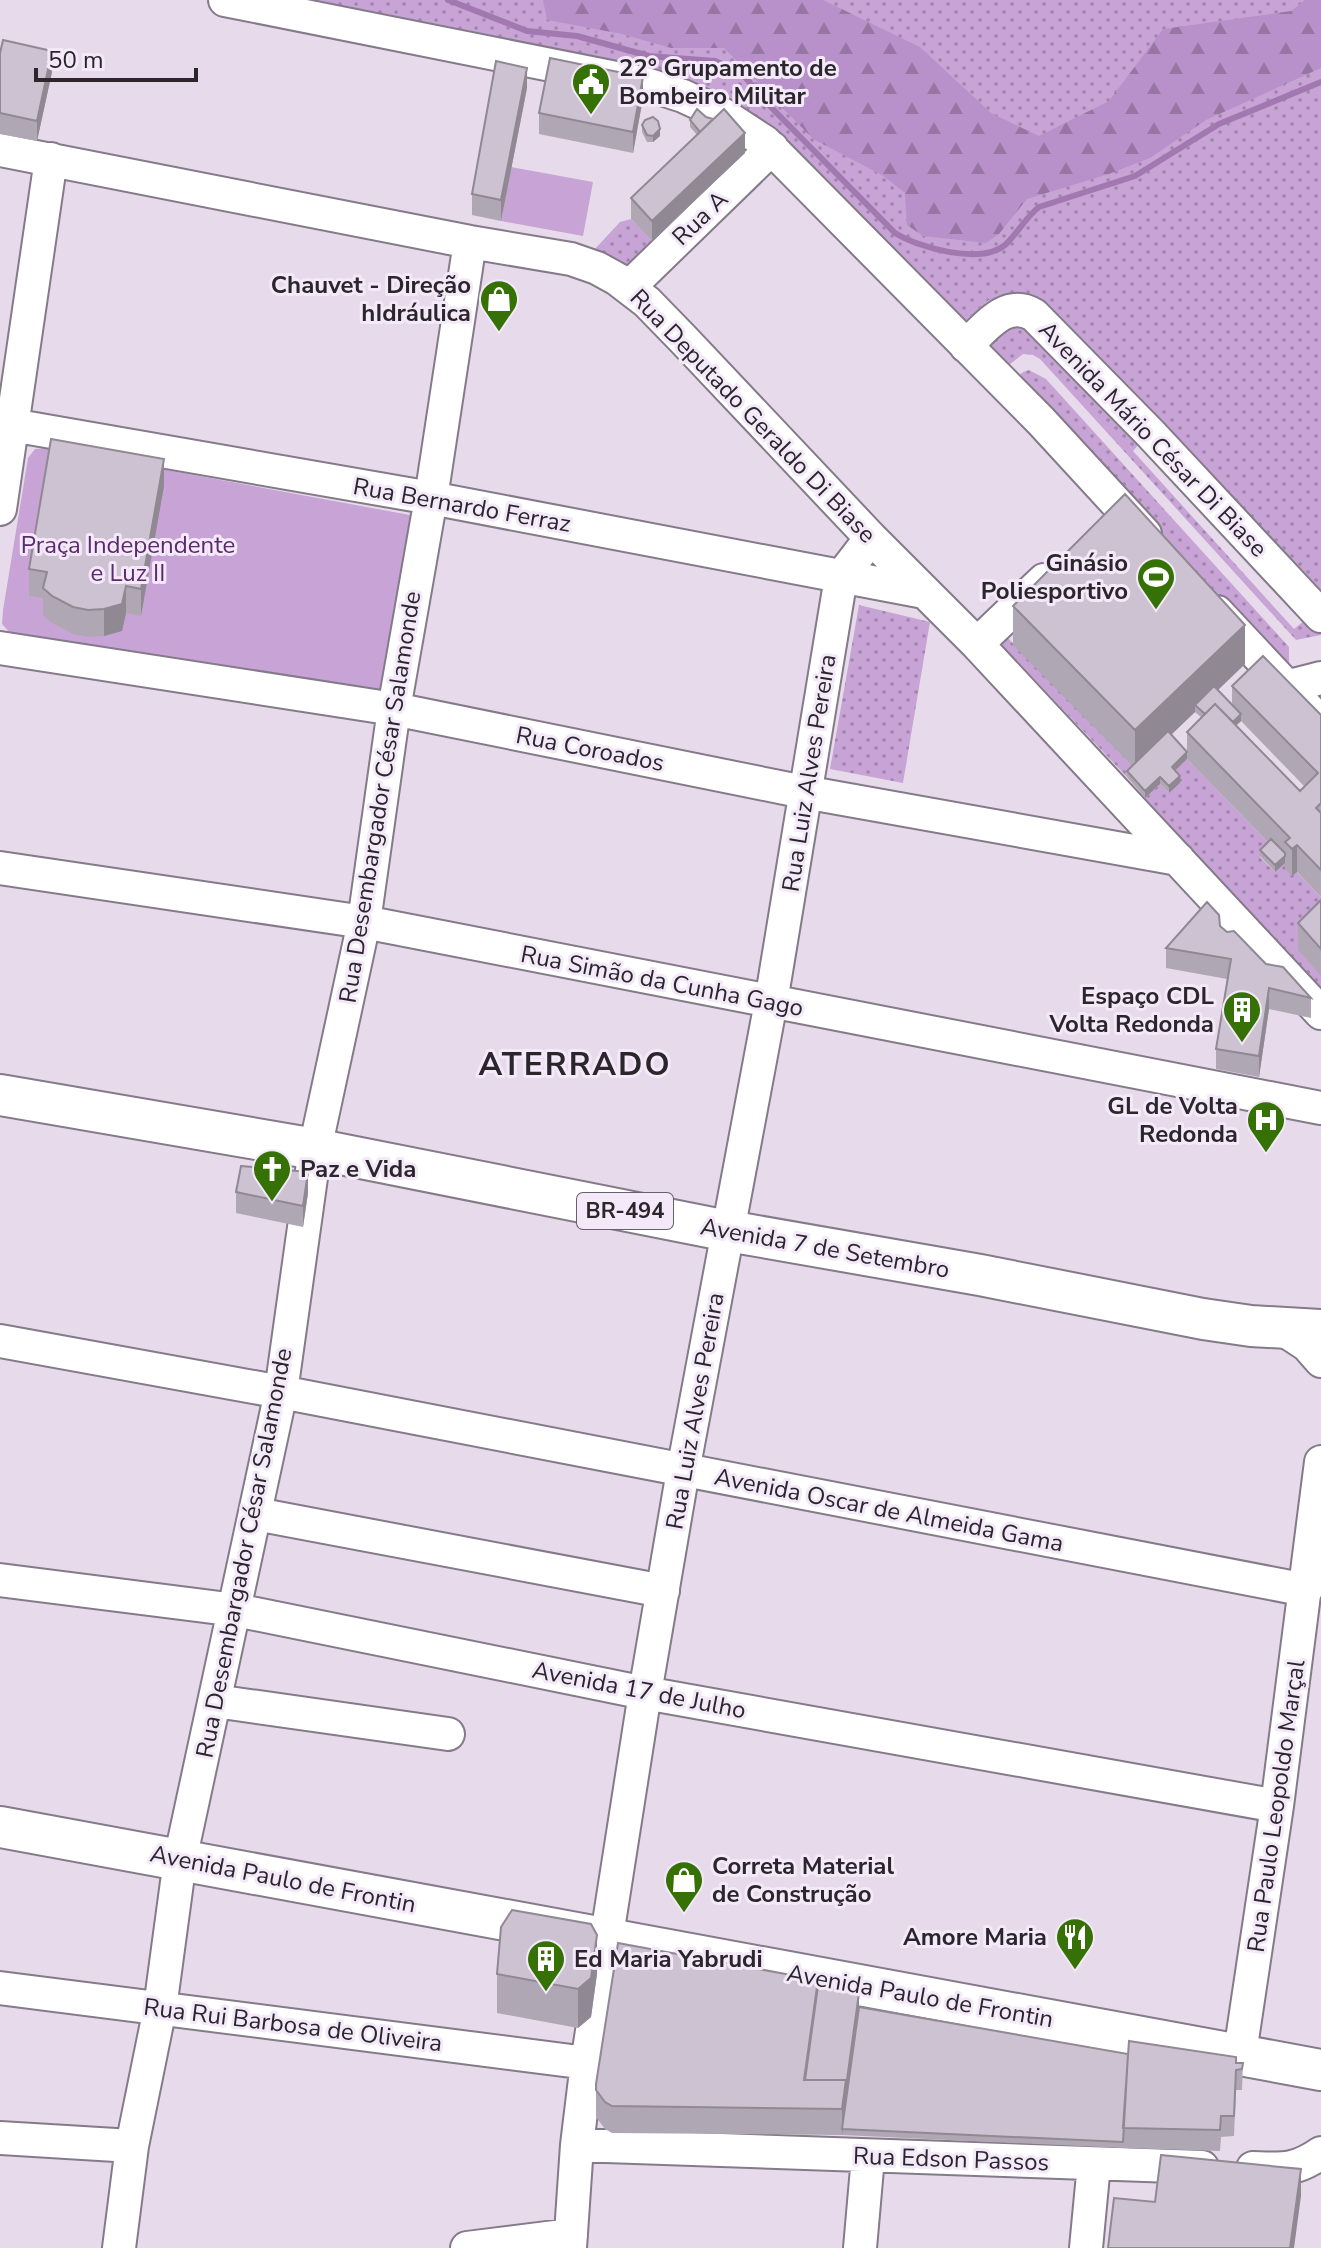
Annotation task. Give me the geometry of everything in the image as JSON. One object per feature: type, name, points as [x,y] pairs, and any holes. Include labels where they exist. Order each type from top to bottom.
[{"type":"main road","name":"Avenida 7 de Setembro","points":[[0,1095],[315,1149],[728,1231],[1266,1327],[1321,1330]]},
{"type":"main road","name":"Avenida Paulo de Frontin","points":[[0,1827],[1240,2053],[1319,2072]]},
{"type":"street","points":[[225,0],[646,84],[683,96],[751,131],[772,148],[966,346],[1112,514],[1161,552]]},
{"type":"street","name":"Rua A","points":[[629,287],[772,148]]},
{"type":"street","name":"Rua Deputado Geraldo Di Biase","points":[[0,150],[579,261],[629,287],[977,644],[1321,1013]]},
{"type":"street","points":[[0,509],[6,424],[51,159]]},
{"type":"street","name":"Rua Desembargador César Salamonde","points":[[119,2248],[132,2146],[160,2008],[180,1860],[281,1392],[315,1149],[364,922],[394,709],[431,498],[470,242]]},
{"type":"street","name":"Avenida Mário César Di Biase","points":[[966,346],[1005,312],[1018,309],[1034,315],[1150,433],[1321,616]]},
{"type":"street","name":"Rua Bernardo Ferraz","points":[[6,424],[431,498],[924,592]]},
{"type":"street","points":[[841,577],[871,538]]},
{"type":"street","points":[[977,644],[1061,564]]},
{"type":"street","name":"Rua Luiz Alves Pereira","points":[[571,2242],[577,2145],[605,1939],[683,1471],[771,1002],[841,577]]},
{"type":"street","points":[[1193,586],[1321,723]]},
{"type":"street","name":"Rua Coroados","points":[[0,648],[394,709],[804,792],[1178,859]]},
{"type":"street","points":[[1286,687],[1321,678]]},
{"type":"street","name":"Rua Simão da Cunha Gago","points":[[0,868],[364,922],[1321,1108]]},
{"type":"street","points":[[1266,1327],[1307,1345],[1321,1361]]},
{"type":"street","name":"Avenida Oscar de Almeida Gama","points":[[0,1341],[281,1392],[1306,1590]]},
{"type":"street","name":"Rua Paulo Leopoldo Marçal","points":[[1240,2053],[1277,1806],[1321,1462]]},
{"type":"street","points":[[256,1514],[663,1591]]},
{"type":"street","name":"Avenida 17 de Julho","points":[[0,1580],[236,1610],[645,1693],[1277,1806]]},
{"type":"street","points":[[215,1701],[448,1734]]},
{"type":"street","name":"Rua Rui Barbosa de Oliveira","points":[[0,1988],[587,2063]]},
{"type":"street","points":[[0,2138],[132,2146]]},
{"type":"street","name":"Rua Edson Passos","points":[[577,2145],[1285,2169],[1302,2166],[1321,2153]]},
{"type":"street","points":[[860,2248],[868,2157]]},
{"type":"street","points":[[1086,2248],[1094,2164]]},
{"type":"street","points":[[467,2248],[571,2242]]},
{"type":"green space","points":[[287,0],[1321,0],[1321,599],[1015,295],[989,300],[958,327],[762,127]]},
{"type":"green space","points":[[543,0],[823,0],[920,47],[991,113],[1039,136],[1109,101],[1163,29],[1291,11],[1305,0],[1321,0],[1321,68],[1206,120],[1150,158],[1027,199],[999,234],[986,243],[923,236],[907,225],[905,193],[882,175],[813,139],[724,48],[671,48],[622,34],[547,20]]},
{"type":"green space","points":[[511,167],[593,182],[583,236],[501,221]]},
{"type":"green space","points":[[631,219],[652,241],[622,269],[594,250],[620,222]]},
{"type":"green space","points":[[1020,319],[1145,437],[1133,451],[1294,629],[1310,616],[1321,635],[1296,640],[1040,359],[1023,354],[1005,368],[991,348],[993,337]]},
{"type":"green space","points":[[1029,370],[1046,379],[1289,647],[1289,676],[1016,379]]},
{"type":"green space","name":"Praça Independente e Luz II","points":[[47,448],[410,515],[419,526],[380,699],[10,633],[2,624],[3,610],[28,458],[35,449]]},
{"type":"green space","points":[[859,605],[930,622],[903,783],[830,769]]},
{"type":"green space","points":[[1005,635],[1135,769],[1127,777],[998,641]]},
{"type":"green space","points":[[1187,759],[1271,845],[1260,857],[1275,872],[1286,861],[1321,897],[1321,990],[1145,798],[1160,784],[1169,793],[1179,784],[1172,774]]},
{"type":"building","points":[[3,40],[52,51],[37,121],[0,113],[0,53]]},
{"type":"building","name":"22° Grupamento de Bombeiro Militar","points":[[550,58],[643,77],[633,132],[539,113]]},
{"type":"building","points":[[496,61],[527,68],[501,200],[472,194]]},
{"type":"building","points":[[697,109],[713,119],[700,132],[690,120]]},
{"type":"building","points":[[724,109],[745,133],[652,221],[631,198]]},
{"type":"building","points":[[653,117],[660,129],[653,136],[647,135],[642,125]]},
{"type":"building","points":[[51,439],[164,459],[141,589],[126,586],[122,604],[88,610],[73,607],[43,588],[47,572],[29,569]]},
{"type":"building","points":[[1125,494],[1245,625],[1135,730],[1013,606]]},
{"type":"building","points":[[1263,656],[1321,715],[1321,803],[1316,808],[1321,813],[1321,870],[1297,845],[1292,849],[1285,842],[1290,838],[1187,732],[1215,704],[1300,791],[1318,773],[1232,686]]},
{"type":"building","points":[[1214,686],[1241,714],[1233,722],[1215,704],[1205,714],[1195,705]]},
{"type":"building","points":[[1168,731],[1187,752],[1172,767],[1180,776],[1169,786],[1160,777],[1145,791],[1127,771]]},
{"type":"building","points":[[1271,839],[1285,853],[1275,865],[1260,850]]},
{"type":"building","points":[[1321,900],[1321,949],[1298,923]]},
{"type":"building","points":[[1207,902],[1219,915],[1220,926],[1227,932],[1234,931],[1266,964],[1283,967],[1311,998],[1269,988],[1259,1056],[1216,1049],[1231,959],[1166,948]]},
{"type":"building","points":[[241,1166],[308,1172],[303,1206],[236,1192]]},
{"type":"building","points":[[512,1910],[591,1924],[597,1935],[591,1978],[578,1989],[497,1974],[501,1927]]},
{"type":"building","points":[[618,1943],[818,1980],[804,2080],[846,2080],[842,2109],[612,2106],[605,2102],[596,2090],[596,2084]]},
{"type":"building","points":[[818,1986],[859,1993],[846,2087],[846,2080],[805,2080]]},
{"type":"building","points":[[859,2007],[1128,2054],[1123,2142],[842,2129]]},
{"type":"building","points":[[1129,2041],[1236,2057],[1236,2063],[1243,2063],[1242,2069],[1236,2070],[1234,2116],[1221,2116],[1220,2130],[1123,2128]]},
{"type":"building","points":[[1161,2155],[1301,2169],[1290,2248],[1108,2248],[1114,2198],[1155,2202]]},
{"type":"waterway","points":[[448,0],[527,31],[577,36],[649,56],[715,61],[732,68],[746,78],[895,233],[934,249],[966,254],[981,254],[1005,245],[1039,207],[1135,176],[1219,124],[1321,82]]},
{"type":"place","name":"22° Grupamento de Bombeiro Militar","points":[[591,116]]},
{"type":"place","name":"Chauvet - Direção hIdráulica","points":[[499,333]]},
{"type":"place","name":"Ginásio Poliesportivo","points":[[1156,611]]},
{"type":"place","name":"Espaço CDL Volta Redonda","points":[[1242,1044]]},
{"type":"place","name":"GL de Volta Redonda","points":[[1266,1154]]},
{"type":"place","name":"Paz e Vida","points":[[272,1203]]},
{"type":"place","name":"Correta Material de Construção","points":[[684,1914]]},
{"type":"place","name":"Amore Maria","points":[[1075,1971]]},
{"type":"place","name":"Ed Maria Yabrudi","points":[[546,1993]]},
{"type":"district","name":"ATERRADO","points":[[575,1064]]}]
